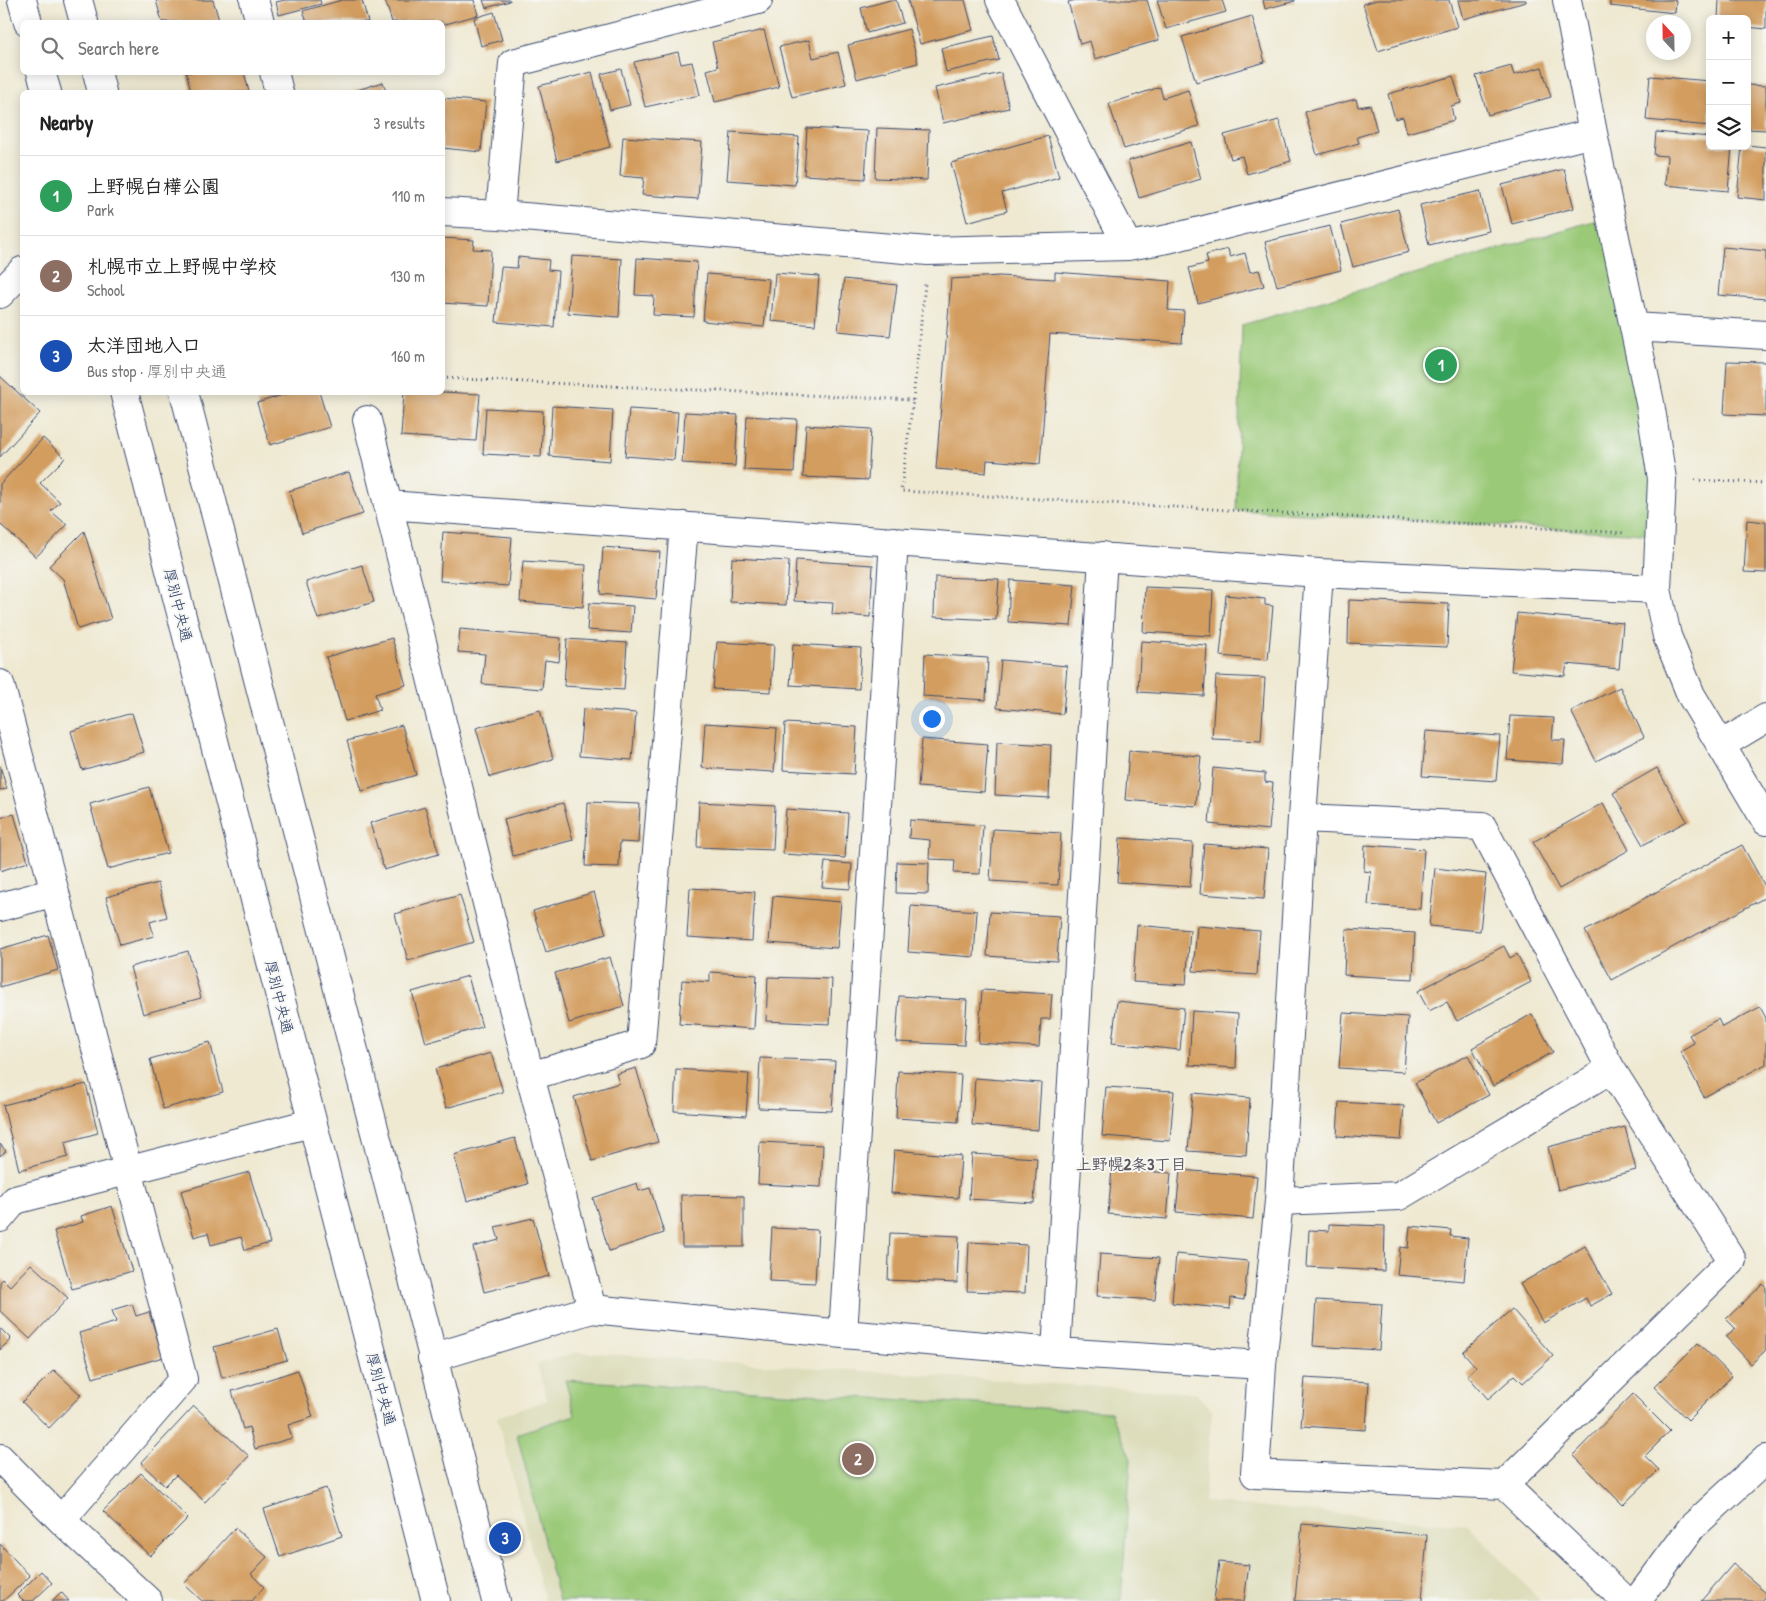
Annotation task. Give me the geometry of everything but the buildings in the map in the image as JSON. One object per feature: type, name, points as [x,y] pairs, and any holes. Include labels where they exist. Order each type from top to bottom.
[{"type":"street","points":[[22,0],[27,20]]},
{"type":"street","points":[[78,0],[83,20]]},
{"type":"street","points":[[254,0],[259,20]]},
{"type":"street","points":[[500,215],[512,63],[758,0]]},
{"type":"street","points":[[1000,0],[1128,246]]},
{"type":"street","points":[[1567,0],[1650,403],[1662,479],[1657,589],[1667,636],[1687,686],[1766,821]]},
{"type":"street","points":[[42,75],[46,90]]},
{"type":"street","points":[[98,75],[102,90]]},
{"type":"street","points":[[275,75],[278,90]]},
{"type":"street","points":[[445,212],[500,215],[928,251],[1128,246],[1168,239],[1593,133]]},
{"type":"street","points":[[0,294],[20,274]]},
{"type":"street","points":[[1634,327],[1766,335]]},
{"type":"street","name":"厚別中央通","points":[[125,395],[311,1123],[436,1601]]},
{"type":"street","points":[[185,395],[496,1601]]},
{"type":"street","points":[[367,420],[530,1076],[592,1309]]},
{"type":"street","points":[[388,505],[1319,573],[1657,589]]},
{"type":"street","points":[[530,1076],[641,1044],[684,526]]},
{"type":"street","points":[[843,1334],[894,541]]},
{"type":"street","points":[[1056,1352],[1104,556]]},
{"type":"street","points":[[1319,573],[1279,1201],[1262,1365],[1255,1474],[1504,1486],[1626,1601]]},
{"type":"street","points":[[0,684],[183,1379],[60,1520]]},
{"type":"street","points":[[1721,744],[1766,718]]},
{"type":"street","points":[[1302,818],[1482,826],[1612,1070],[1732,1260],[1504,1486]]},
{"type":"street","points":[[0,907],[55,892]]},
{"type":"street","points":[[1279,1201],[1399,1196],[1612,1070]]},
{"type":"street","points":[[0,1218],[15,1200],[311,1123]]},
{"type":"street","points":[[432,1358],[592,1309],[843,1334],[1056,1352],[1262,1365]]},
{"type":"street","points":[[0,1458],[60,1520],[148,1601]]},
{"type":"street","points":[[1637,1601],[1692,1527],[1766,1459]]},
{"type":"path","points":[[928,251],[913,400],[901,490],[1660,535]]},
{"type":"path","points":[[445,378],[913,400]]},
{"type":"path","points":[[1662,479],[1766,483]]},
{"type":"shaded area","points":[[577,1352],[1196,1393],[1212,1411],[1204,1502],[1468,1525],[1541,1601],[545,1601],[497,1417],[547,1400],[537,1364]]},
{"type":"green space","points":[[1610,216],[1660,535],[1236,510],[1242,325]]},
{"type":"green space","points":[[565,1380],[1111,1412],[1131,1459],[1121,1601],[559,1601],[517,1434],[575,1415]]},
{"type":"place","name":"上野幌白樺公園","points":[[1441,365]]},
{"type":"place","name":"札幌市立上野幌中学校","points":[[858,1459]]},
{"type":"place","name":"太洋団地入口","points":[[505,1538]]},
{"type":"district","name":"上野幌2条3丁目","points":[[1131,1164]]}]
